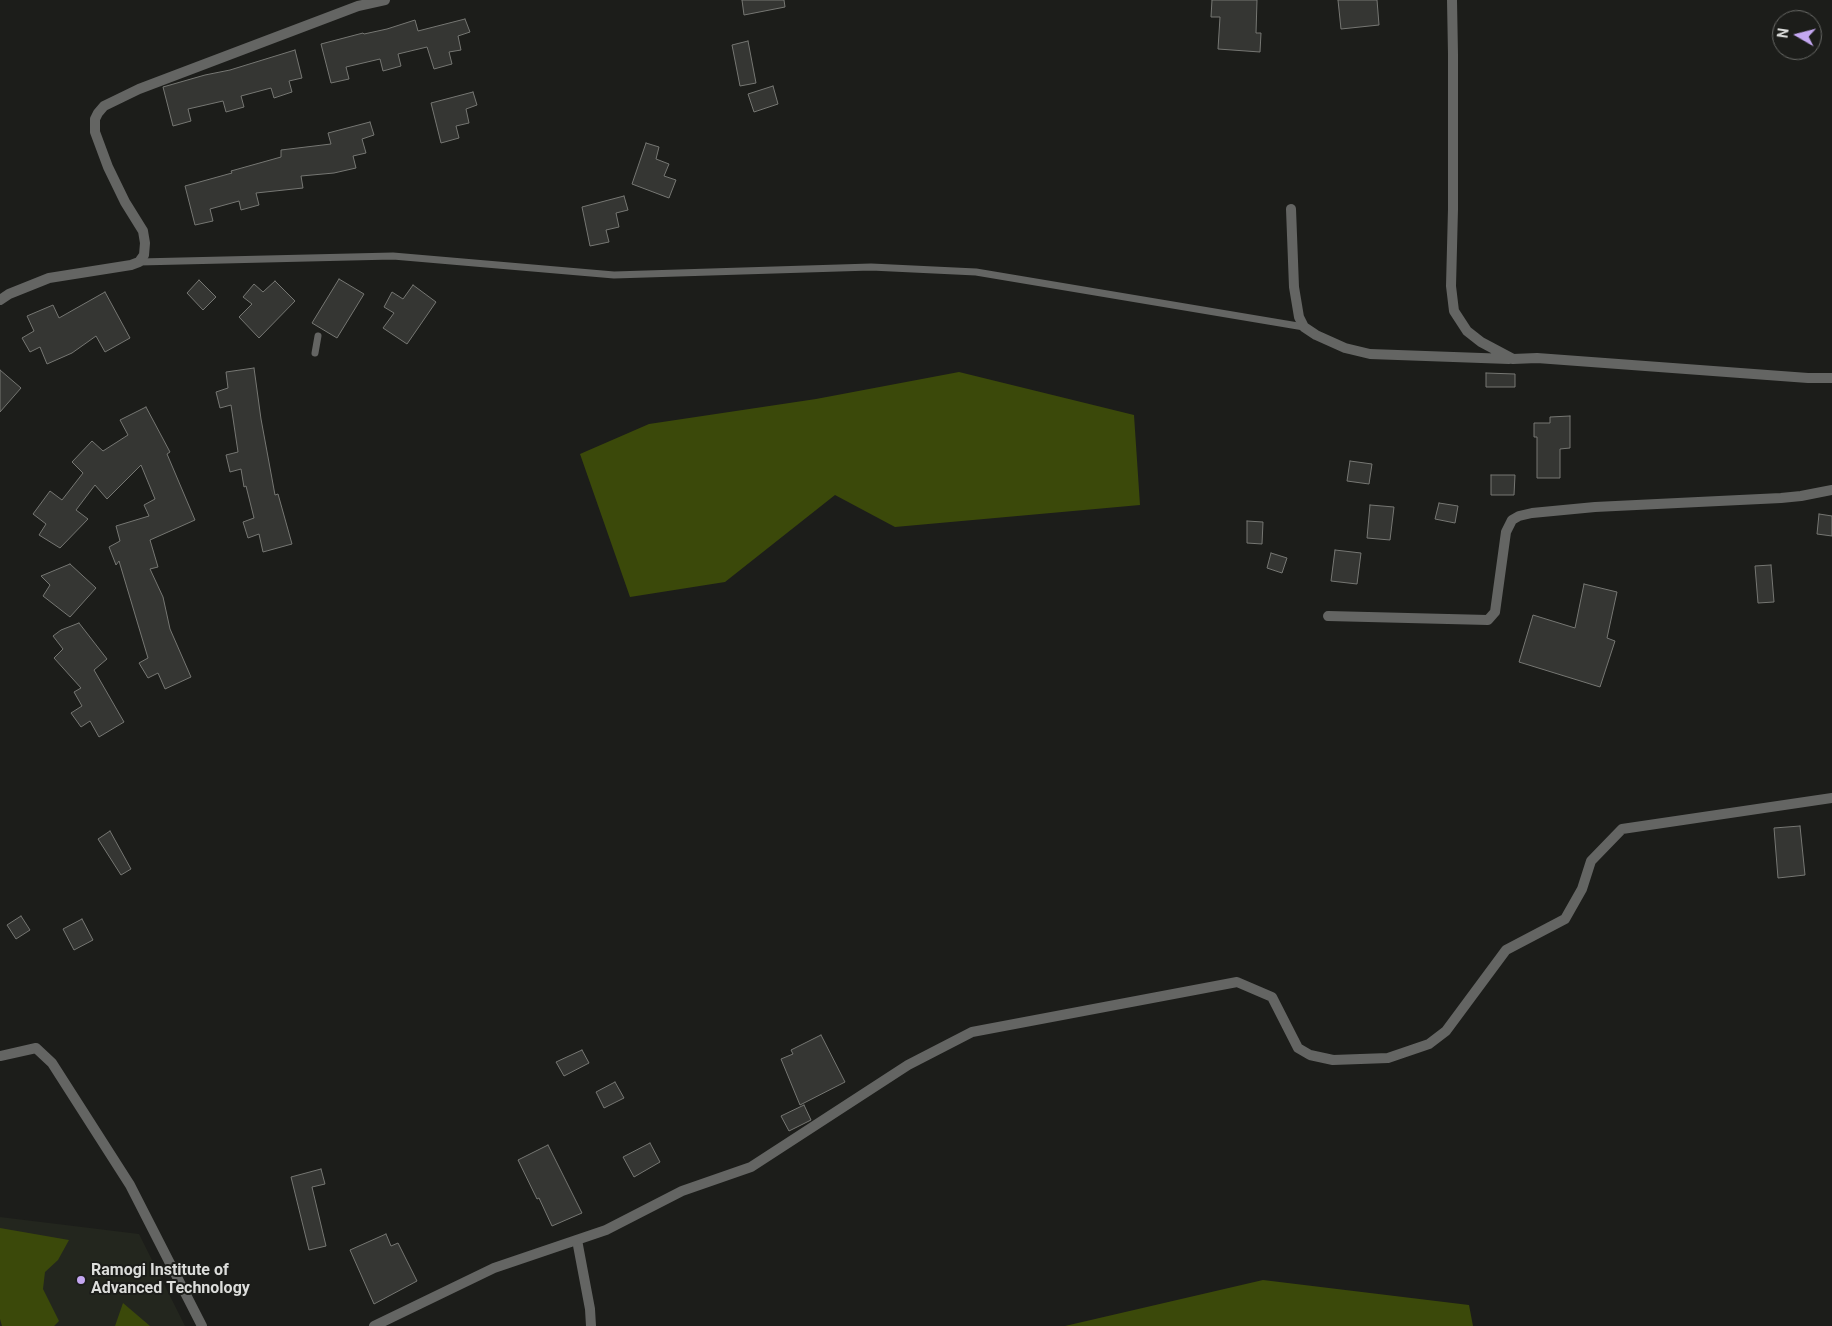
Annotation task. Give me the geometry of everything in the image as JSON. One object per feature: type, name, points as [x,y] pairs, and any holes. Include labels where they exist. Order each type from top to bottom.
[{"type":"street","points":[[0,300],[9,294],[49,278],[131,265],[138,262],[144,255],[143,231],[125,202],[96,137],[94,125],[98,112],[104,106],[147,86],[358,6],[385,0]]},
{"type":"street","points":[[1452,0],[1453,180],[1451,286],[1454,311],[1467,331],[1474,337],[1513,360]]},
{"type":"street","points":[[1291,210],[1294,286],[1299,317],[1304,327],[1316,336],[1345,348],[1370,354],[1513,360],[1537,358],[1808,378],[1832,378]]},
{"type":"street","points":[[1328,616],[1488,620],[1495,612],[1506,532],[1512,520],[1518,516],[1595,507],[1787,497],[1832,490]]},
{"type":"street","points":[[374,1326],[494,1268],[606,1230],[682,1191],[751,1167],[908,1065],[972,1032],[1237,982],[1272,997],[1298,1048],[1310,1055],[1333,1060],[1388,1058],[1429,1044],[1446,1031],[1506,950],[1565,919],[1582,889],[1591,861],[1622,829],[1832,798]]},
{"type":"street","points":[[0,1056],[36,1048],[52,1063],[130,1184],[202,1326]]},
{"type":"street","points":[[577,1240],[590,1309],[591,1326]]},
{"type":"lane","points":[[138,262],[393,256],[614,275],[871,267],[976,272],[1304,327]]},
{"type":"lane","points":[[315,353],[318,336]]},
{"type":"shaded area","name":"Ramogi Institute of Advanced Technology","points":[[0,1217],[139,1234],[185,1326],[0,1326]]},
{"type":"green space","points":[[959,372],[1134,415],[1140,505],[895,527],[835,495],[725,582],[630,597],[580,454],[649,424],[816,399]]},
{"type":"green space","points":[[0,1228],[69,1240],[58,1260],[45,1272],[43,1289],[59,1321],[54,1326],[2,1326],[0,1319]]},
{"type":"green space","points":[[1263,1280],[1469,1305],[1473,1326],[1065,1326]]},
{"type":"green space","points":[[123,1303],[150,1326],[115,1326]]},
{"type":"building","points":[[742,0],[784,0],[785,7],[744,15]]},
{"type":"building","points":[[1212,0],[1257,0],[1256,33],[1261,33],[1260,52],[1218,49],[1220,17],[1211,17]]},
{"type":"building","points":[[1338,0],[1377,0],[1379,25],[1341,29]]},
{"type":"building","points":[[465,19],[470,32],[458,36],[461,50],[449,52],[452,64],[434,69],[427,47],[398,54],[401,66],[383,71],[380,59],[346,67],[349,79],[331,83],[321,44],[387,29],[415,20],[418,31]]},
{"type":"building","points":[[748,41],[756,83],[740,86],[732,45]]},
{"type":"building","points":[[295,50],[302,78],[289,81],[292,92],[274,98],[271,88],[241,96],[244,107],[226,112],[223,101],[188,109],[191,121],[173,126],[163,87],[230,70]]},
{"type":"building","points":[[773,86],[778,104],[754,112],[748,94]]},
{"type":"building","points":[[473,92],[477,105],[466,109],[469,123],[456,126],[459,138],[441,143],[431,103]]},
{"type":"building","points":[[370,122],[374,135],[362,139],[366,153],[353,156],[356,168],[334,173],[301,176],[303,188],[256,193],[259,205],[241,210],[239,201],[210,209],[213,221],[195,225],[185,186],[281,157],[281,150],[331,144],[328,133]]},
{"type":"building","points":[[646,143],[659,147],[656,159],[669,164],[664,176],[676,180],[669,198],[632,184]]},
{"type":"building","points":[[624,196],[628,210],[616,213],[619,227],[606,230],[609,242],[590,246],[582,207]]},
{"type":"building","points":[[339,279],[364,294],[337,338],[312,323]]},
{"type":"building","points":[[199,280],[216,297],[203,310],[187,293]]},
{"type":"building","points":[[275,281],[295,301],[259,338],[239,317],[252,304],[243,297],[254,284],[263,292]]},
{"type":"building","points":[[413,285],[436,302],[407,344],[383,328],[394,313],[384,307],[392,292],[403,299]]},
{"type":"building","points":[[105,292],[130,338],[105,352],[96,336],[72,353],[47,364],[40,347],[30,352],[22,338],[34,331],[27,316],[53,305],[59,318]]},
{"type":"building","points":[[254,368],[275,495],[278,494],[292,544],[263,552],[259,534],[248,538],[243,522],[254,518],[246,486],[244,487],[241,469],[230,472],[226,455],[238,452],[231,405],[220,408],[216,392],[228,388],[226,372]]},
{"type":"building","points":[[0,370],[21,388],[0,412]]},
{"type":"building","points":[[1486,373],[1515,374],[1515,387],[1486,387]]},
{"type":"building","points":[[146,407],[170,452],[167,454],[195,520],[150,540],[158,567],[150,569],[163,597],[170,629],[191,677],[165,689],[158,673],[148,678],[139,663],[148,658],[119,561],[116,565],[109,547],[120,541],[116,526],[149,516],[144,505],[155,499],[141,465],[107,499],[95,485],[76,510],[88,519],[60,548],[39,535],[46,524],[33,514],[50,491],[62,500],[83,473],[72,462],[92,441],[103,451],[128,435],[120,420]]},
{"type":"building","points":[[1570,416],[1570,448],[1560,449],[1560,478],[1537,478],[1537,437],[1534,437],[1534,423],[1550,423],[1550,417]]},
{"type":"building","points":[[1350,461],[1372,464],[1369,484],[1347,481]]},
{"type":"building","points":[[1491,475],[1515,475],[1514,495],[1491,495]]},
{"type":"building","points":[[1439,503],[1458,506],[1455,523],[1435,519]]},
{"type":"building","points":[[1370,505],[1394,507],[1390,540],[1367,538]]},
{"type":"building","points":[[1819,514],[1832,516],[1832,536],[1817,534]]},
{"type":"building","points":[[1247,521],[1263,522],[1262,544],[1247,543]]},
{"type":"building","points":[[1335,550],[1361,553],[1357,584],[1331,581]]},
{"type":"building","points":[[1271,553],[1287,558],[1282,573],[1267,568]]},
{"type":"building","points":[[70,564],[96,588],[70,617],[43,596],[50,585],[41,576]]},
{"type":"building","points":[[1771,565],[1774,602],[1758,603],[1755,566]]},
{"type":"building","points":[[1584,584],[1617,592],[1607,638],[1615,641],[1600,687],[1519,662],[1533,615],[1575,628]]},
{"type":"building","points":[[79,623],[107,659],[94,670],[124,722],[99,737],[90,721],[81,727],[71,713],[82,706],[74,692],[81,688],[54,658],[63,649],[53,636],[61,630]]},
{"type":"building","points":[[1800,826],[1805,875],[1778,878],[1774,828]]},
{"type":"building","points":[[110,831],[131,869],[121,875],[98,839]]},
{"type":"building","points":[[21,916],[30,930],[16,939],[7,925]]},
{"type":"building","points":[[82,919],[93,940],[74,950],[63,929]]},
{"type":"building","points":[[821,1035],[845,1082],[800,1105],[781,1059],[793,1054],[791,1050]]},
{"type":"building","points":[[582,1050],[589,1063],[564,1076],[556,1062]]},
{"type":"building","points":[[615,1082],[624,1098],[604,1108],[596,1092]]},
{"type":"building","points":[[804,1105],[811,1120],[789,1131],[781,1116]]},
{"type":"building","points":[[650,1143],[660,1162],[634,1177],[623,1157]]},
{"type":"building","points":[[548,1145],[582,1213],[552,1226],[518,1160]]},
{"type":"building","points":[[321,1169],[325,1184],[312,1187],[326,1246],[309,1250],[291,1177]]},
{"type":"building","points":[[386,1234],[391,1246],[398,1243],[417,1281],[374,1304],[350,1250]]},
{"type":"place","name":"Ramogi Institute of Advanced Technology","points":[[81,1280]]}]
